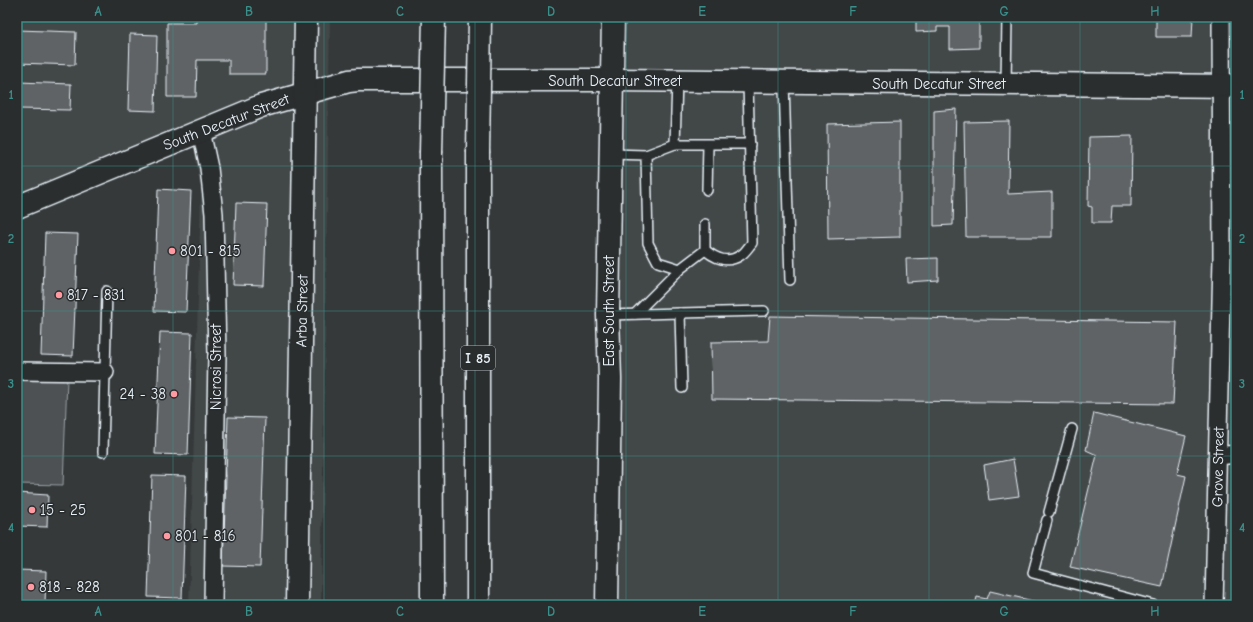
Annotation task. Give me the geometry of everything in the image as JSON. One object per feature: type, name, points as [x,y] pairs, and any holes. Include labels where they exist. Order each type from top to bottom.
[{"type":"main road","name":"Arba Street","points":[[298,605],[306,17]]},
{"type":"main road","points":[[432,605],[431,153],[434,17]]},
{"type":"main road","name":"I 85","points":[[478,605],[478,153],[480,17]]},
{"type":"main road","name":"East South Street","points":[[607,605],[610,387],[608,315],[613,17]]},
{"type":"main road","name":"South Decatur Street","points":[[17,207],[261,106],[358,80],[611,80],[1229,86]]},
{"type":"street","name":"Grove Street","points":[[1214,605],[1222,258],[1229,86],[1221,17]]},
{"type":"street","name":"Nicrosi Street","points":[[200,131],[209,168],[214,214],[217,354],[213,605]]},
{"type":"street","points":[[17,371],[104,372]]},
{"type":"street","points":[[1218,456],[1236,454]]},
{"type":"lane","points":[[1006,84],[1007,17]]},
{"type":"lane","points":[[675,144],[677,81]]},
{"type":"lane","points":[[705,250],[722,260],[732,259],[742,255],[752,242],[748,82]]},
{"type":"lane","points":[[784,82],[790,280]]},
{"type":"lane","points":[[611,154],[646,155],[675,144],[750,144]]},
{"type":"lane","points":[[707,190],[708,145]]},
{"type":"lane","points":[[646,155],[648,243],[658,262],[680,269]]},
{"type":"lane","points":[[705,224],[705,250]]},
{"type":"lane","points":[[634,314],[680,269],[705,250]]},
{"type":"lane","points":[[103,452],[107,291]]},
{"type":"lane","points":[[608,315],[764,311]]},
{"type":"lane","points":[[680,313],[682,388]]},
{"type":"lane","points":[[1072,429],[1033,573],[1153,605]]},
{"type":"shaded area","points":[[17,17],[330,17],[321,605],[189,605],[201,192],[190,123],[17,200]]},
{"type":"shaded area","points":[[604,17],[1236,17],[1236,605],[597,605]]},
{"type":"shaded area","points":[[19,377],[67,379],[63,485],[17,484],[17,417]]},
{"type":"building","points":[[196,17],[266,17],[266,74],[229,74],[229,60],[197,60],[196,97],[167,97],[167,23],[196,23]]},
{"type":"building","points":[[916,17],[979,17],[979,48],[950,49],[950,27],[937,27],[937,31],[916,32]]},
{"type":"building","points":[[1156,17],[1193,17],[1192,37],[1156,37]]},
{"type":"building","points":[[18,30],[76,32],[75,65],[17,63]]},
{"type":"building","points":[[130,34],[157,35],[155,111],[128,110]]},
{"type":"building","points":[[19,82],[71,84],[70,110],[18,109]]},
{"type":"building","points":[[956,109],[953,225],[934,226],[934,111]]},
{"type":"building","points":[[1009,121],[1008,194],[1052,192],[1052,237],[966,237],[964,122]]},
{"type":"building","points":[[900,122],[900,237],[828,239],[827,124]]},
{"type":"building","points":[[1132,136],[1131,206],[1112,206],[1111,223],[1092,223],[1092,207],[1088,206],[1089,137]]},
{"type":"building","name":"801 - 815","points":[[158,189],[191,191],[186,312],[154,311]]},
{"type":"building","points":[[236,203],[267,204],[264,286],[233,285]]},
{"type":"building","name":"817 - 831","points":[[45,233],[78,234],[73,356],[41,355]]},
{"type":"building","points":[[938,258],[938,280],[907,282],[906,259]]},
{"type":"building","points":[[770,316],[1177,322],[1173,404],[712,399],[711,342],[768,341]]},
{"type":"building","name":"24 - 38","points":[[160,332],[192,333],[188,455],[155,454]]},
{"type":"building","points":[[17,377],[19,377],[17,417]]},
{"type":"building","points":[[1094,413],[1186,436],[1177,474],[1186,476],[1162,587],[1070,567],[1097,455],[1086,450]]},
{"type":"building","points":[[228,417],[265,418],[260,567],[223,566]]},
{"type":"building","points":[[1013,459],[1019,496],[989,500],[984,465]]},
{"type":"building","name":"801 - 816","points":[[152,475],[186,476],[182,598],[148,597]]},
{"type":"building","name":"15 - 25","points":[[17,493],[48,495],[47,527],[17,526]]},
{"type":"building","name":"818 - 828","points":[[17,570],[46,571],[45,604],[17,603]]},
{"type":"building","points":[[990,591],[1051,605],[975,605],[977,597],[987,599]]},
{"type":"place","name":"801 - 815","points":[[172,251]]},
{"type":"place","name":"817 - 831","points":[[59,295]]},
{"type":"place","name":"24 - 38","points":[[174,394]]},
{"type":"place","name":"15 - 25","points":[[32,510]]},
{"type":"place","name":"801 - 816","points":[[167,536]]},
{"type":"place","name":"818 - 828","points":[[31,587]]}]
